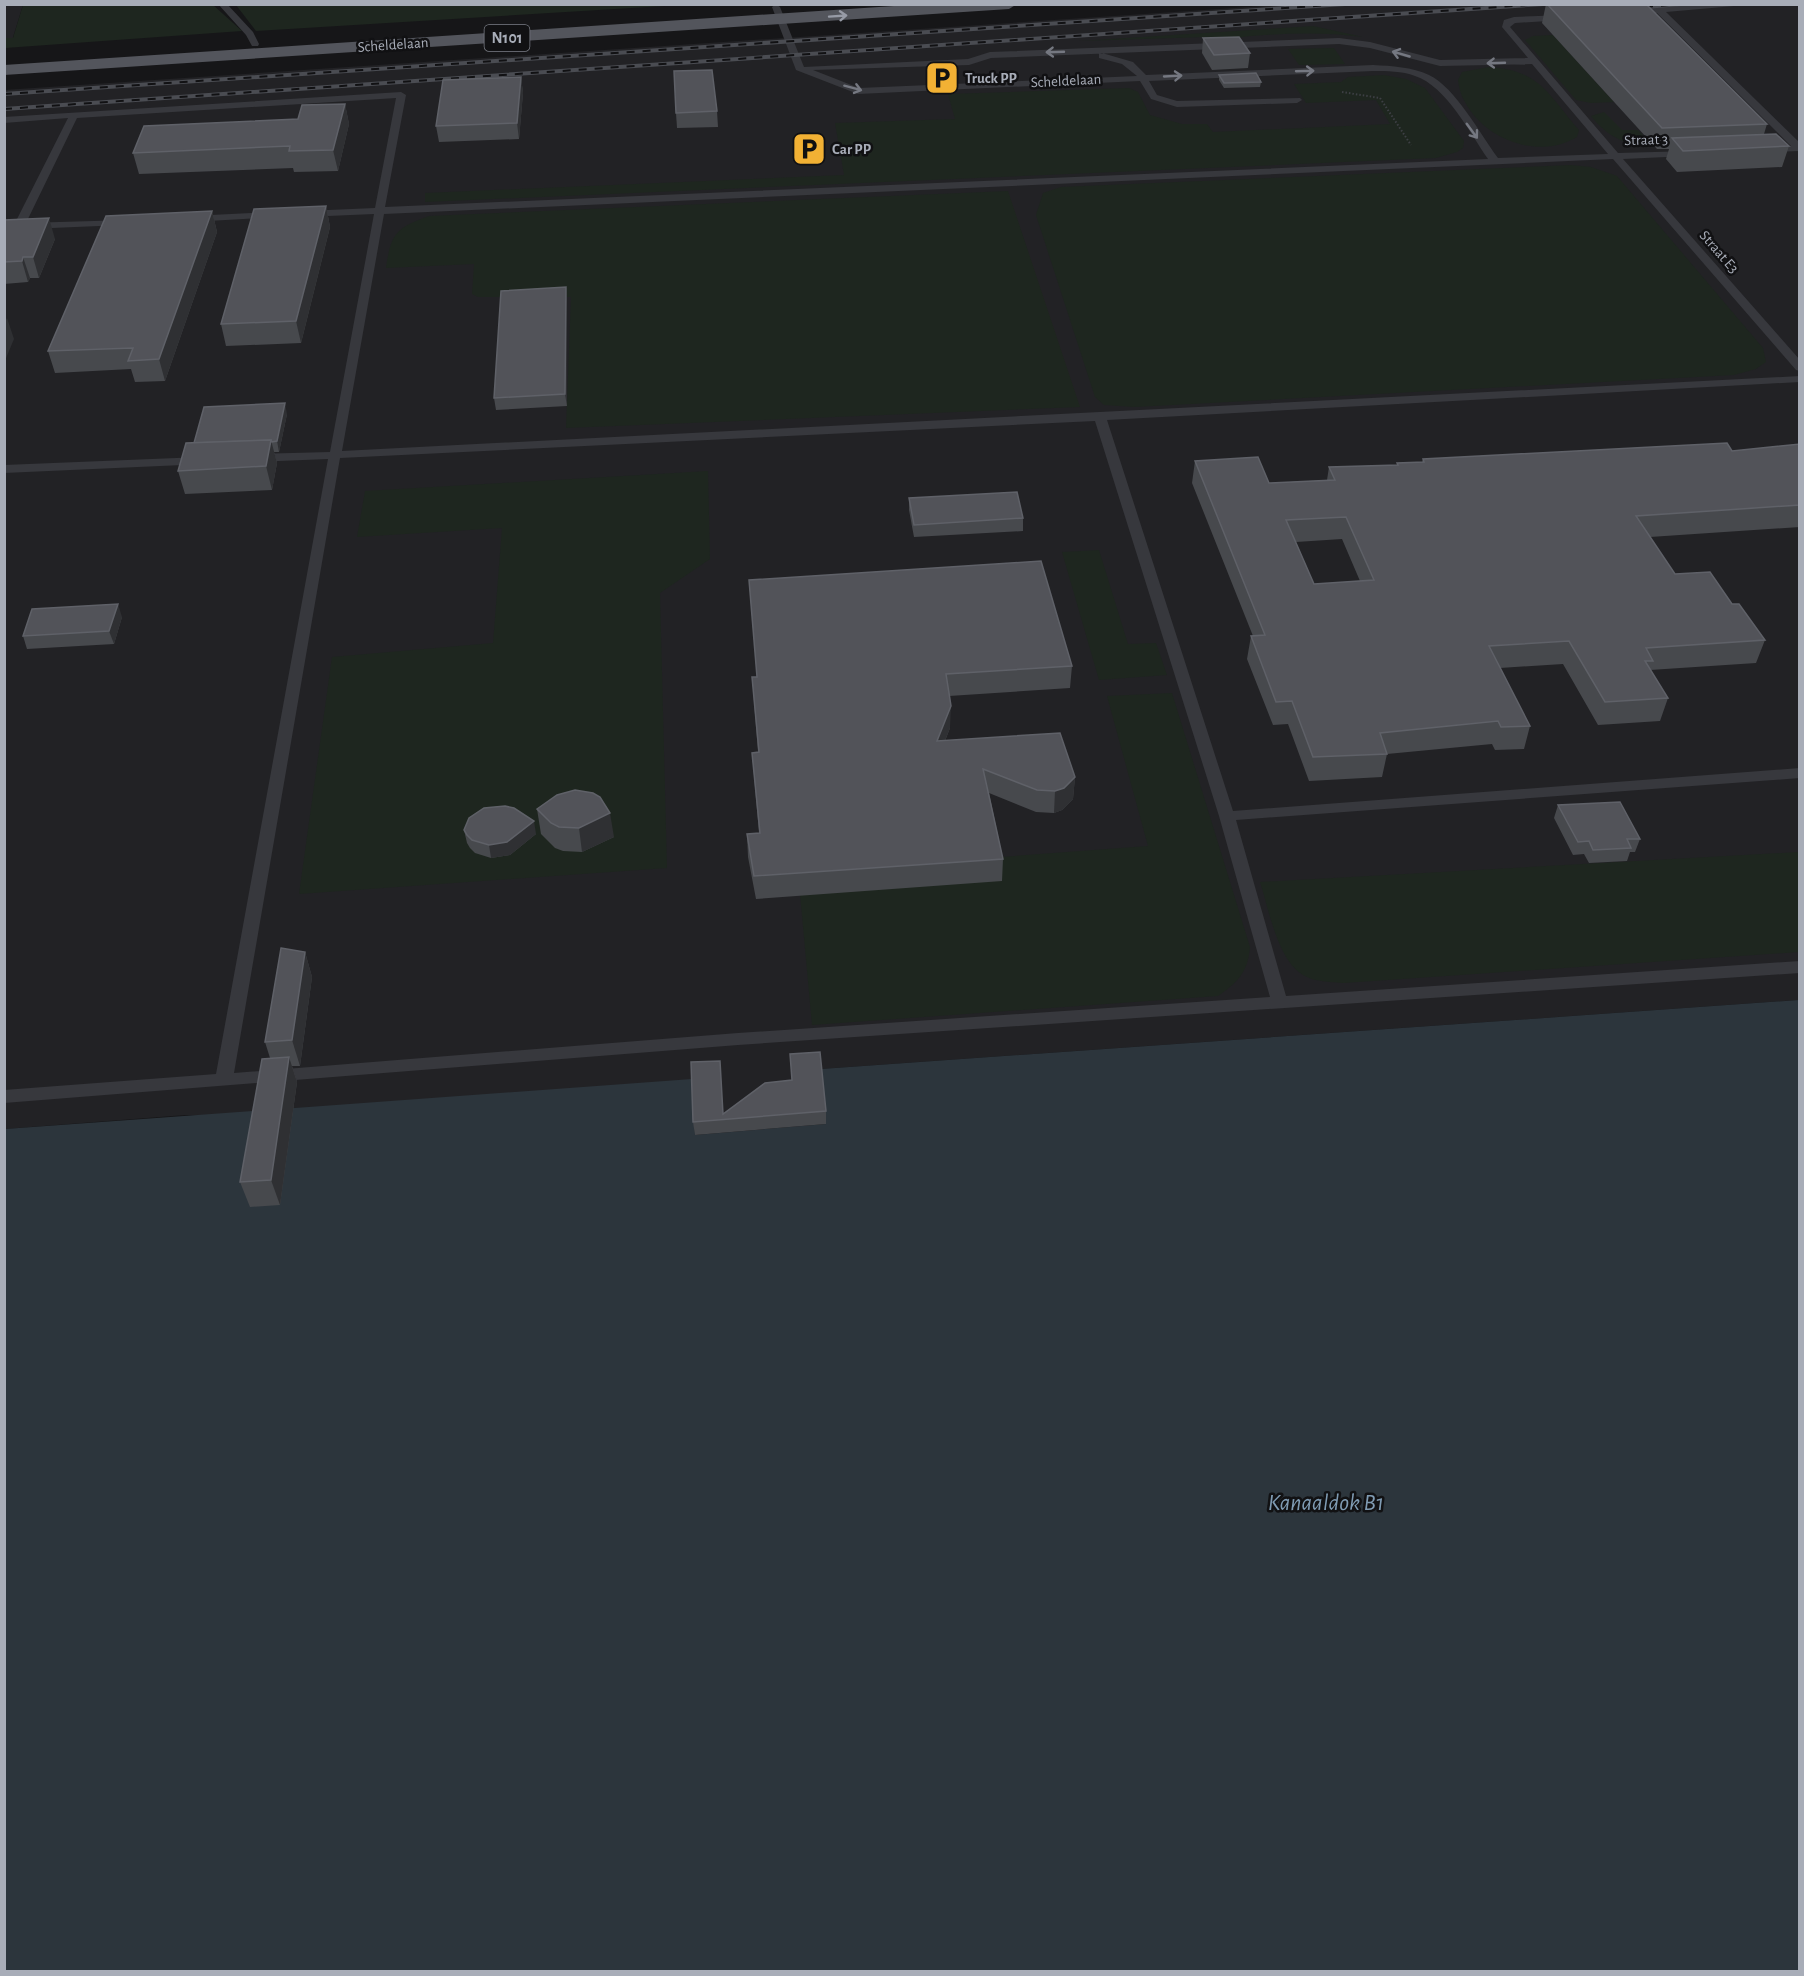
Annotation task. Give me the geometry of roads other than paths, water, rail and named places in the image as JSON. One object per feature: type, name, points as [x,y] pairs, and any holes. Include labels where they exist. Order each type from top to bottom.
[{"type":"main road","name":"Scheldelaan","points":[[4,70],[778,14],[822,4]]},
{"type":"main road","name":"Scheldelaan","points":[[4,60],[778,14],[1009,4]]},
{"type":"lane","points":[[222,4],[250,34],[255,44]]},
{"type":"lane","points":[[1626,13],[1754,4]]},
{"type":"lane","points":[[1660,10],[1799,148]]},
{"type":"lane","points":[[778,14],[799,68],[969,62],[990,55],[1339,41],[1370,45],[1426,61],[1458,65],[1534,62]]},
{"type":"lane","name":"Straat E3","points":[[1569,16],[1507,22],[1508,31],[1800,368]]},
{"type":"lane","points":[[1081,51],[1131,65],[1153,97],[1177,104],[1297,100]]},
{"type":"lane","points":[[1458,65],[1441,73],[1439,85],[1494,160]]},
{"type":"lane","name":"Scheldelaan","points":[[799,68],[858,91],[1246,73],[1392,69],[1419,74],[1439,85]]},
{"type":"lane","points":[[4,120],[402,95],[335,455],[224,1080]]},
{"type":"lane","points":[[19,226],[74,115]]},
{"type":"lane","points":[[1762,150],[1799,148]]},
{"type":"lane","name":"Straat 3","points":[[298,214],[1694,153]]},
{"type":"lane","points":[[182,219],[287,214]]},
{"type":"lane","points":[[4,227],[135,221]]},
{"type":"lane","points":[[240,459],[1100,417],[1800,379]]},
{"type":"lane","points":[[1100,417],[1227,816],[1280,1002]]},
{"type":"lane","points":[[4,469],[217,460]]},
{"type":"lane","points":[[1227,816],[1800,773]]},
{"type":"lane","points":[[4,1097],[738,1039],[1800,967]]},
{"type":"water","name":"Kanaaldok B1","points":[[1799,1000],[1799,1971],[5,1972],[5,1129],[692,1079],[695,1135],[826,1124],[821,1069]]},
{"type":"railway","points":[[4,94],[1345,4]]},
{"type":"railway","points":[[4,109],[1543,4]]},
{"type":"railway","points":[[1645,7],[1681,4]]},
{"type":"place","name":"Truck PP","points":[[942,78]]},
{"type":"place","name":"Car PP","points":[[809,149]]}]
